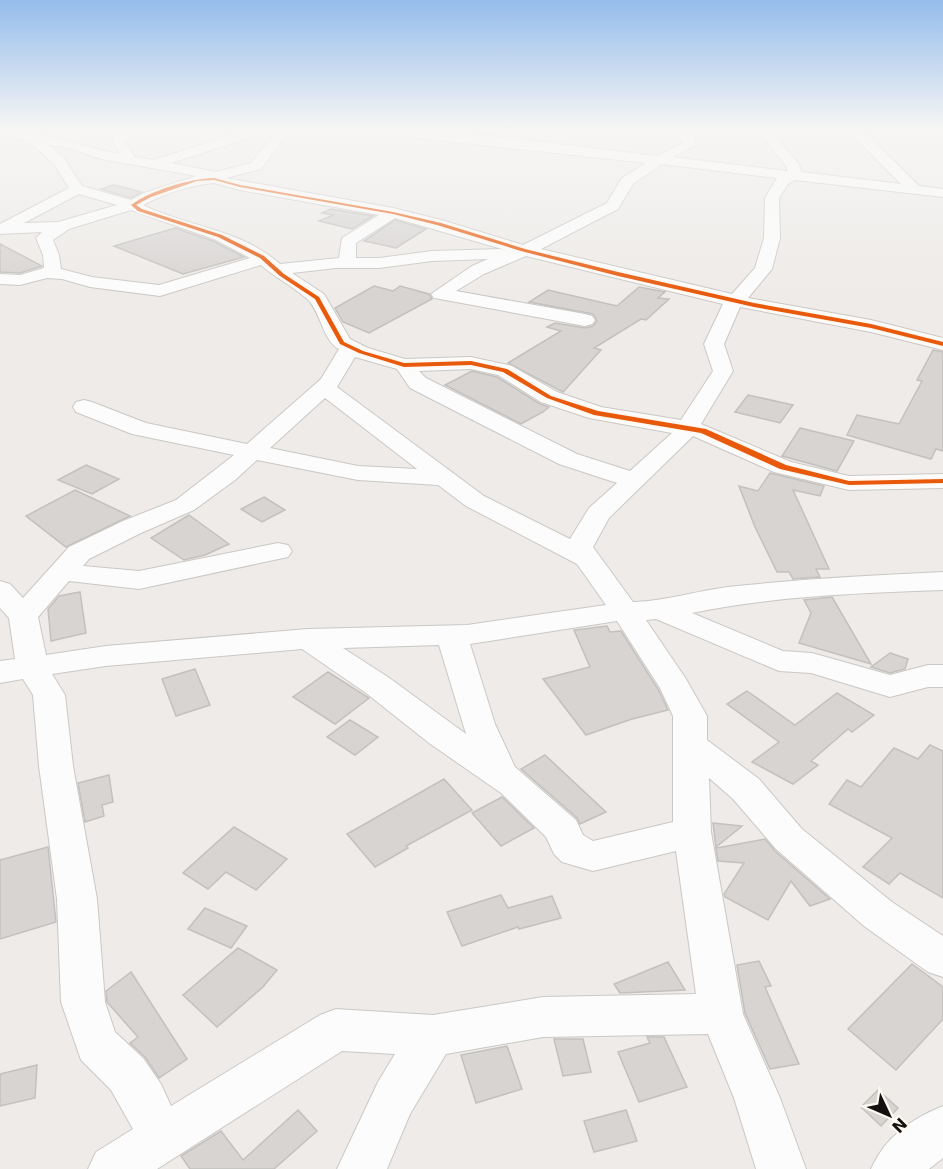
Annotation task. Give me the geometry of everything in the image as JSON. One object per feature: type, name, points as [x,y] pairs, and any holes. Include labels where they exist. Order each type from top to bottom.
[{"type":"street","points":[[75,185],[78,189],[133,205],[140,210],[220,236],[270,265],[317,298],[342,343],[351,347],[404,364],[471,363],[505,370],[549,397],[597,413],[703,431],[783,467],[849,483],[943,481]]},
{"type":"street","points":[[0,229],[63,226],[133,205],[149,196],[189,185]]},
{"type":"street","points":[[246,185],[393,213],[439,224],[519,252],[736,300],[871,326],[943,344]]},
{"type":"street","points":[[585,320],[440,294],[478,270],[613,206],[625,185]]},
{"type":"street","points":[[780,185],[772,198],[772,238],[763,269],[728,310],[714,344],[723,371],[682,436],[598,514],[579,547],[675,687],[690,716],[692,832],[721,1014],[757,1098],[781,1169]]},
{"type":"street","points":[[872,185],[943,193]]},
{"type":"street","points":[[910,185],[916,190]]},
{"type":"street","points":[[0,229],[78,189]]},
{"type":"street","points":[[347,263],[348,241],[393,213]]},
{"type":"street","points":[[0,279],[20,280],[53,271],[51,255],[44,238],[63,226]]},
{"type":"street","points":[[48,273],[64,274],[90,282],[160,291],[270,265],[379,263],[432,256],[519,252]]},
{"type":"street","points":[[23,616],[79,553],[132,526],[185,506],[253,452],[324,387],[351,347]]},
{"type":"street","points":[[404,364],[418,382],[568,459],[634,480]]},
{"type":"street","points":[[324,387],[475,501],[587,558]]},
{"type":"street","points":[[84,406],[140,429],[253,452],[358,472],[445,478]]},
{"type":"street","points":[[62,572],[139,580],[278,551]]},
{"type":"street","points":[[15,669],[106,656],[308,639],[452,636],[625,611],[660,610],[734,595],[870,584],[943,581]]},
{"type":"street","points":[[0,590],[23,616],[29,641],[15,669]]},
{"type":"street","points":[[660,610],[779,661],[812,663],[890,686],[928,676],[943,676]]},
{"type":"street","points":[[452,636],[478,724],[501,774]]},
{"type":"street","points":[[308,639],[377,685],[441,734],[501,774],[563,830],[567,843],[575,850],[593,856],[692,832]]},
{"type":"street","points":[[15,669],[49,696],[56,766],[77,899],[83,1002],[97,1045],[127,1074],[144,1100],[161,1140]]},
{"type":"street","points":[[691,745],[746,789],[789,839],[878,914],[943,959]]},
{"type":"street","points":[[113,1169],[336,1030],[433,1036],[543,1017],[721,1014]]},
{"type":"street","points":[[362,1169],[394,1098],[433,1036]]},
{"type":"street","points":[[896,1169],[916,1148],[943,1130]]},
{"type":"building","points":[[114,185],[142,192],[131,198],[101,189]]},
{"type":"building","points":[[331,209],[373,216],[352,229],[319,221],[333,215],[322,213]]},
{"type":"building","points":[[395,220],[426,229],[396,248],[364,241]]},
{"type":"building","points":[[175,228],[213,241],[244,257],[183,274],[114,246]]},
{"type":"building","points":[[0,244],[42,266],[20,273],[0,272]]},
{"type":"building","points":[[374,286],[393,291],[400,286],[429,294],[432,299],[369,333],[343,322],[335,308]]},
{"type":"building","points":[[639,287],[665,292],[658,298],[669,299],[646,320],[641,319],[594,348],[601,350],[563,392],[508,363],[561,331],[547,327],[555,323],[585,328],[593,326],[597,321],[593,314],[529,302],[548,290],[617,306]]},
{"type":"building","points":[[933,350],[943,352],[943,451],[936,449],[931,459],[847,435],[857,415],[899,424],[922,381],[917,380]]},
{"type":"building","points":[[472,371],[497,377],[540,404],[549,407],[521,424],[445,385]]},
{"type":"building","points":[[748,395],[793,405],[780,423],[735,412]]},
{"type":"building","points":[[800,428],[854,441],[837,471],[782,456]]},
{"type":"building","points":[[86,465],[119,479],[92,494],[58,480]]},
{"type":"building","points":[[770,473],[824,486],[820,496],[793,490],[829,569],[816,569],[820,577],[793,579],[789,572],[777,572],[755,527],[739,486],[758,491]]},
{"type":"building","points":[[75,490],[130,516],[66,547],[26,516]]},
{"type":"building","points":[[264,497],[285,510],[262,522],[241,509]]},
{"type":"building","points":[[189,515],[229,544],[205,555],[184,560],[151,538]]},
{"type":"building","points":[[80,592],[86,633],[51,641],[48,609],[59,596]]},
{"type":"building","points":[[832,597],[871,664],[799,643],[811,613],[804,600]]},
{"type":"building","points":[[607,626],[610,632],[621,631],[658,689],[668,710],[632,719],[586,735],[543,679],[590,667],[574,630]]},
{"type":"building","points":[[890,653],[908,659],[905,669],[890,673],[871,667]]},
{"type":"building","points":[[195,669],[210,705],[176,716],[162,679]]},
{"type":"building","points":[[328,672],[369,698],[335,724],[293,697]]},
{"type":"building","points":[[747,691],[795,725],[837,693],[874,715],[852,732],[848,729],[811,761],[818,765],[793,784],[752,762],[779,742],[727,704]]},
{"type":"building","points":[[350,720],[378,737],[355,755],[327,737]]},
{"type":"building","points":[[930,745],[943,751],[943,898],[900,873],[889,884],[863,867],[892,838],[829,804],[847,780],[861,787],[894,748],[918,759]]},
{"type":"building","points":[[545,755],[606,812],[580,824],[577,818],[521,769]]},
{"type":"building","points":[[109,775],[113,802],[102,805],[104,816],[85,822],[78,783]]},
{"type":"building","points":[[444,779],[472,810],[406,846],[408,848],[375,867],[347,834]]},
{"type":"building","points":[[502,797],[534,828],[501,846],[472,813]]},
{"type":"building","points":[[713,823],[742,826],[716,847]]},
{"type":"building","points":[[234,827],[287,859],[256,890],[226,872],[208,889],[183,873]]},
{"type":"building","points":[[765,839],[775,851],[830,899],[810,906],[791,881],[768,920],[725,897],[724,894],[744,863],[718,861],[716,848]]},
{"type":"building","points":[[48,847],[56,922],[0,939],[0,860]]},
{"type":"building","points":[[501,895],[508,908],[552,896],[561,918],[519,929],[518,927],[462,946],[447,912]]},
{"type":"building","points":[[205,908],[247,926],[231,948],[188,929]]},
{"type":"building","points":[[238,948],[277,970],[263,987],[217,1027],[183,995]]},
{"type":"building","points":[[759,961],[771,986],[765,987],[799,1064],[770,1069],[745,1013],[737,965]]},
{"type":"building","points":[[668,962],[685,990],[620,993],[614,984]]},
{"type":"building","points":[[912,964],[943,987],[943,1019],[896,1070],[848,1029]]},
{"type":"building","points":[[131,972],[187,1059],[159,1078],[145,1057],[130,1043],[138,1037],[107,1002],[106,991]]},
{"type":"building","points":[[647,1037],[664,1037],[687,1087],[639,1102],[618,1052],[650,1043]]},
{"type":"building","points":[[554,1039],[583,1039],[591,1072],[563,1076]]},
{"type":"building","points":[[507,1046],[522,1089],[476,1103],[461,1055]]},
{"type":"building","points":[[37,1065],[35,1098],[0,1106],[0,1074]]},
{"type":"building","points":[[878,1090],[898,1108],[881,1126],[861,1107]]},
{"type":"building","points":[[298,1110],[317,1131],[274,1169],[190,1169],[181,1156],[221,1131],[243,1160]]},
{"type":"building","points":[[626,1110],[637,1141],[594,1152],[584,1121]]},
{"type":"cycle path","points":[[183,185],[149,196],[133,205],[140,210],[220,236],[262,257],[282,275],[317,298],[342,343],[361,352],[404,365],[471,363],[505,370],[549,397],[597,413],[703,431],[783,467],[849,483],[943,481]]},
{"type":"cycle path","points":[[235,185],[393,213],[618,274],[754,305],[871,326],[943,344]]}]
